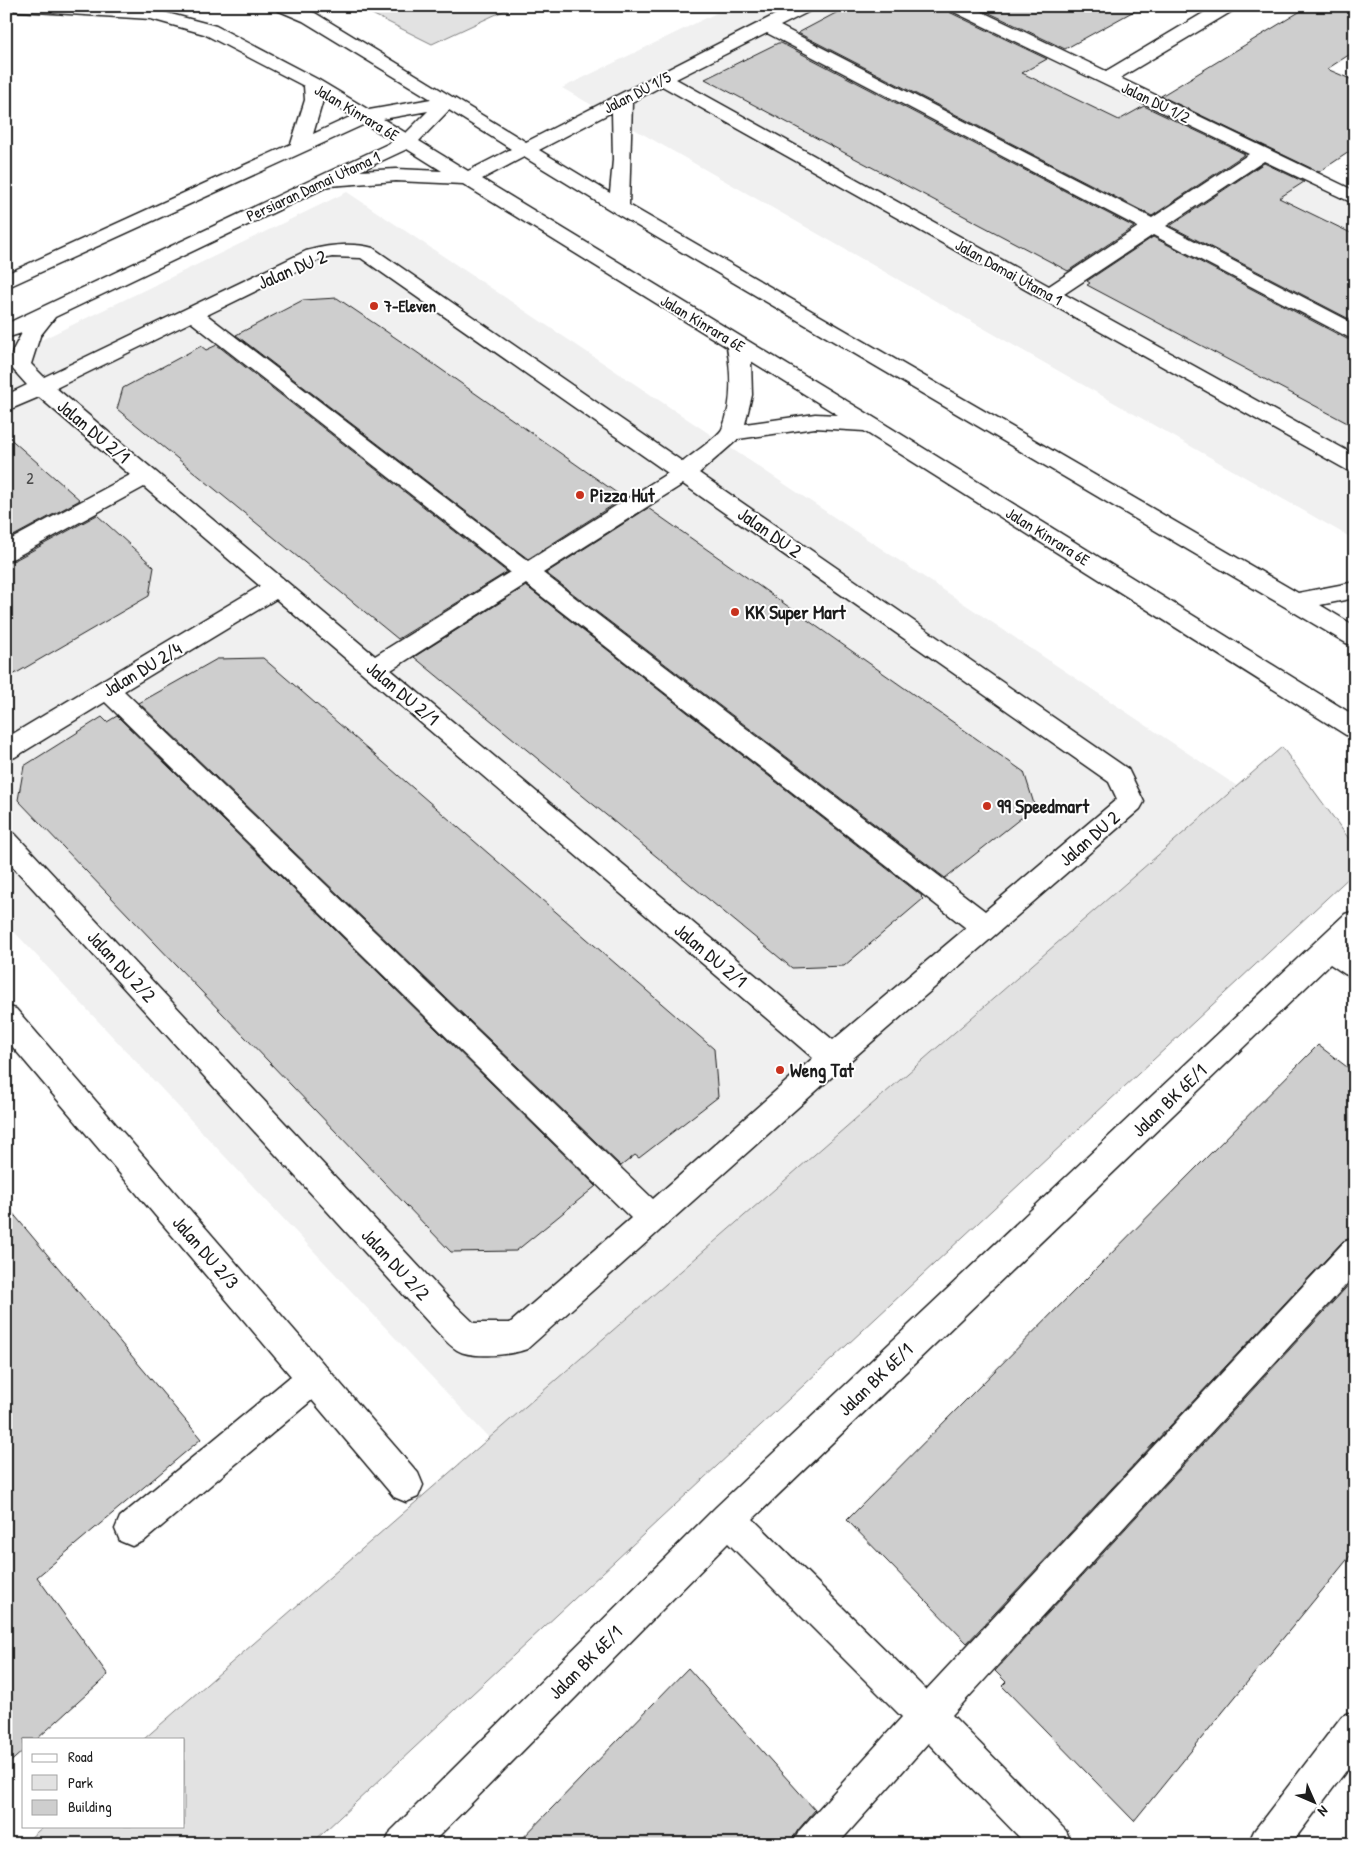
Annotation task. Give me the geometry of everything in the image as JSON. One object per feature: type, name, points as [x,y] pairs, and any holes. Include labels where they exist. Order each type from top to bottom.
[{"type":"street","name":"Jalan Kinrara 6E","points":[[19,6],[152,14],[210,30],[313,84],[870,425],[1355,728]]},
{"type":"street","points":[[283,6],[309,17],[619,207],[1355,637]]},
{"type":"street","name":"Jalan DU 1/5","points":[[467,179],[806,6]]},
{"type":"street","name":"Jalan DU 1/2","points":[[956,6],[1355,198]]},
{"type":"street","points":[[1106,78],[1228,6]]},
{"type":"street","points":[[767,26],[1355,332]]},
{"type":"street","name":"Jalan Damai Utama 1","points":[[662,79],[1355,465]]},
{"type":"street","points":[[299,148],[314,100],[313,84]]},
{"type":"street","points":[[619,207],[623,99]]},
{"type":"street","points":[[6,282],[367,116],[447,102]]},
{"type":"street","name":"Persiaran Damai Utama 1","points":[[6,332],[407,142],[447,102]]},
{"type":"street","points":[[1049,294],[1262,154]]},
{"type":"street","points":[[325,181],[382,174],[420,174],[467,179]]},
{"type":"street","name":"Jalan DU 2","points":[[6,404],[313,255],[332,251],[366,252],[1120,776],[1131,802],[833,1058]]},
{"type":"street","name":"Jalan DU 2/1","points":[[48,312],[27,339],[20,365],[41,386],[833,1058]]},
{"type":"street","points":[[192,314],[986,928]]},
{"type":"street","points":[[732,433],[741,395],[741,367],[737,343]]},
{"type":"street","name":"Jalan DU 2/1","points":[[6,373],[41,386]]},
{"type":"street","points":[[374,669],[684,473],[732,433],[815,421],[870,425]]},
{"type":"street","points":[[6,552],[146,476]]},
{"type":"street","name":"Jalan DU 2/4","points":[[6,750],[277,587]]},
{"type":"street","points":[[1295,602],[1355,590]]},
{"type":"street","points":[[108,690],[653,1219]]},
{"type":"street","name":"Jalan DU 2/2","points":[[6,841],[468,1339],[516,1338],[653,1219],[833,1058]]},
{"type":"street","name":"Jalan BK 6E/1","points":[[404,1844],[728,1519],[1355,922]]},
{"type":"street","points":[[1328,948],[1355,966]]},
{"type":"street","name":"Jalan DU 2/3","points":[[6,1018],[406,1485]]},
{"type":"street","points":[[812,1844],[927,1716],[1355,1252]]},
{"type":"street","points":[[132,1528],[314,1378]]},
{"type":"street","points":[[728,1519],[1053,1844]]},
{"type":"street","points":[[1268,1844],[1355,1729]]},
{"type":"shaded area","points":[[731,6],[972,6],[1355,189],[1355,540],[562,88]]},
{"type":"shaded area","points":[[347,192],[1237,786],[489,1438],[6,923],[6,357]]},
{"type":"green space","points":[[356,6],[514,6],[432,44]]},
{"type":"green space","points":[[1282,747],[1355,847],[1355,872],[311,1844],[23,1844],[42,1828],[185,1828],[185,1738],[145,1738]]},
{"type":"building","points":[[849,6],[946,6],[949,12],[1047,59],[1022,73],[1119,120],[1144,106],[1245,154],[1152,216],[798,33]]},
{"type":"building","points":[[975,6],[1143,6],[1065,49]]},
{"type":"building","points":[[1309,6],[1355,6],[1355,51],[1327,69],[1355,81],[1355,148],[1319,172],[1161,96]]},
{"type":"building","points":[[778,43],[1134,227],[1068,271],[705,79]]},
{"type":"building","points":[[1264,163],[1304,182],[1279,198],[1355,235],[1355,322],[1170,226]]},
{"type":"building","points":[[1153,237],[1347,339],[1355,340],[1355,427],[1087,285],[1090,283],[1087,281]]},
{"type":"building","points":[[337,298],[624,498],[528,559],[236,335],[303,300]]},
{"type":"building","points":[[217,345],[507,572],[398,639],[117,409],[123,388],[201,346],[206,350]]},
{"type":"building","points":[[6,435],[80,500],[6,540]]},
{"type":"building","points":[[648,508],[1024,772],[1035,807],[945,878],[546,573]]},
{"type":"building","points":[[97,515],[154,567],[149,596],[6,679],[6,562],[15,560]]},
{"type":"building","points":[[526,586],[922,896],[923,899],[844,966],[792,968],[414,657]]},
{"type":"building","points":[[263,658],[714,1049],[718,1097],[639,1158],[635,1155],[621,1166],[139,703],[217,659]]},
{"type":"building","points":[[117,716],[596,1186],[516,1251],[451,1252],[18,800],[24,766],[102,717],[107,722]]},
{"type":"building","points":[[1318,1045],[1355,1073],[1355,1236],[1343,1241],[967,1643],[847,1520]]},
{"type":"building","points":[[6,1205],[201,1439],[37,1577],[108,1675],[38,1738],[22,1738],[22,1752],[6,1766]]},
{"type":"building","points":[[1355,1278],[1355,1550],[1134,1821],[1002,1686],[1006,1682],[995,1671]]},
{"type":"building","points":[[688,1668],[815,1810],[789,1844],[517,1844]]},
{"type":"place","name":"7-Eleven","points":[[374,306]]},
{"type":"place","name":"Pizza Hut","points":[[580,495]]},
{"type":"place","name":"KK Super Mart","points":[[735,612]]},
{"type":"place","name":"99 Speedmart","points":[[987,806]]},
{"type":"place","name":"Weng Tat","points":[[780,1070]]}]
